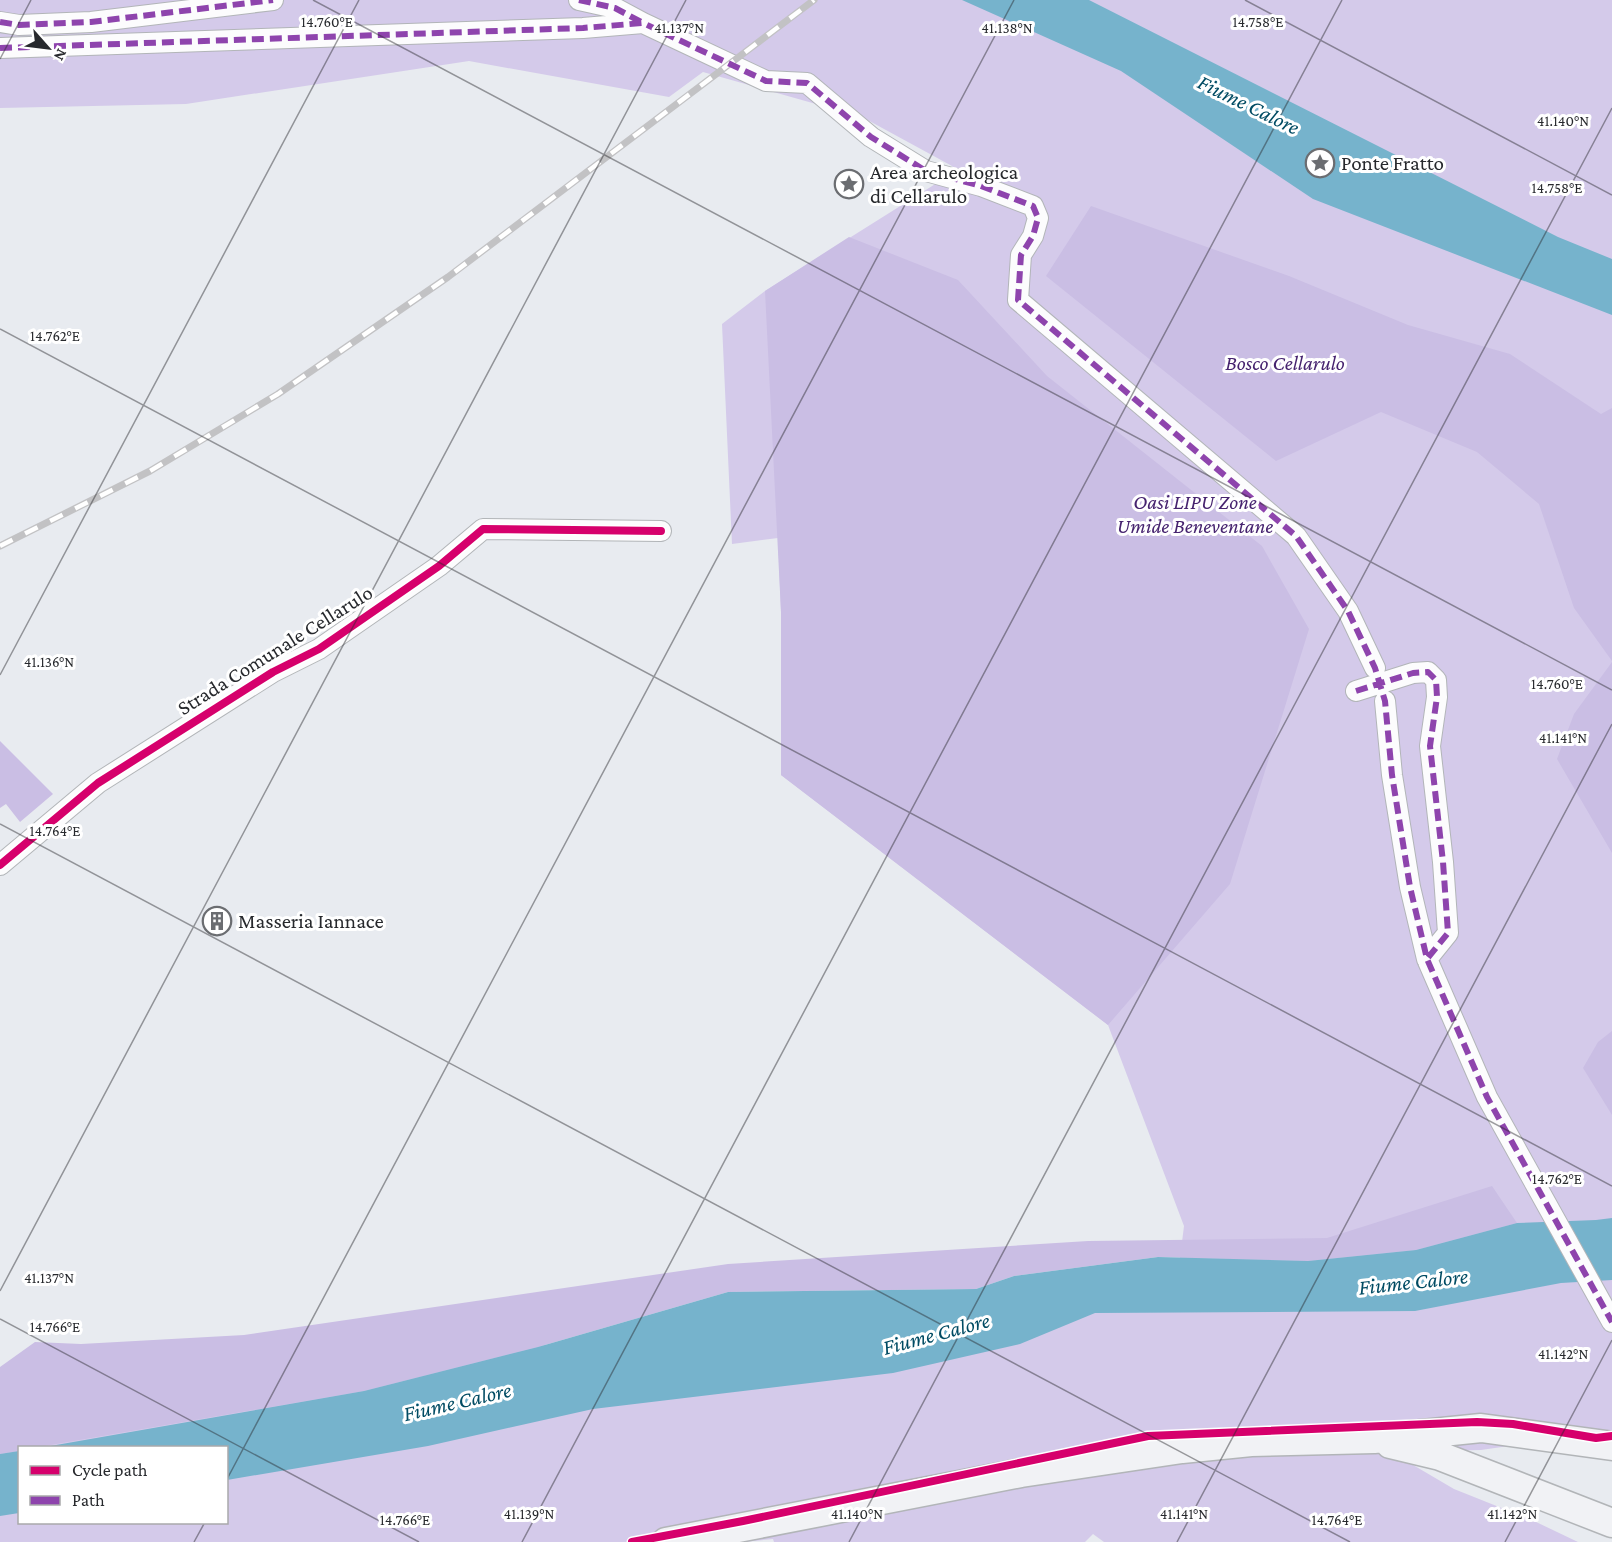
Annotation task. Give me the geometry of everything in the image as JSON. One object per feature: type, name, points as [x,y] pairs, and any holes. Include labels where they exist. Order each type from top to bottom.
[{"type":"main road","points":[[666,1542],[1021,1473],[1182,1449],[1251,1442],[1374,1439],[1481,1428],[1612,1446]]},
{"type":"main road","points":[[1374,1439],[1440,1456],[1612,1523]]},
{"type":"street","points":[[0,22],[19,25],[91,22],[273,0]]},
{"type":"street","points":[[579,0],[615,8],[766,81],[807,83],[871,137],[926,171],[981,186],[1033,206],[1038,218],[1033,236],[1021,255],[1018,300],[1296,536],[1348,611],[1375,668]]},
{"type":"street","points":[[0,48],[583,28],[643,23]]},
{"type":"street","name":"Strada Comunale Cellarulo","points":[[0,865],[98,783],[273,672],[319,649],[439,566],[483,529],[661,531]]},
{"type":"street","points":[[1356,691],[1413,673],[1428,672],[1437,680],[1430,746],[1443,862],[1448,933],[1427,959]]},
{"type":"street","points":[[1385,701],[1392,775],[1410,887],[1427,959],[1487,1097],[1612,1322]]},
{"type":"green space","name":"Oasi LIPU Zone Umide Beneventane","points":[[0,0],[1612,0],[1612,1431],[1481,1450],[1391,1452],[1454,1489],[1534,1521],[1578,1542],[1104,1542],[1093,1534],[1085,1542],[774,1542],[773,1539],[743,1542],[0,1542],[0,1413],[1179,1266],[1184,1226],[1108,1025],[781,775],[781,612],[778,538],[732,544],[722,324],[765,291],[956,171],[952,166],[862,117],[703,72],[669,97],[469,61],[186,104],[0,108]]},
{"type":"green space","name":"Bosco Cellarulo","points":[[1091,206],[1289,276],[1408,325],[1510,354],[1601,414],[1612,408],[1612,661],[1574,608],[1539,504],[1477,452],[1381,412],[1276,461],[1046,276]]},
{"type":"green space","points":[[849,237],[958,280],[1047,376],[1262,546],[1309,629],[1230,884],[1108,1025],[781,775],[781,612],[765,291]]},
{"type":"green space","points":[[1612,662],[1612,853],[1557,759],[1574,714]]},
{"type":"green space","points":[[0,741],[53,794],[20,822],[6,804],[0,808]]},
{"type":"green space","points":[[1612,1031],[1612,1115],[1583,1068],[1598,1042]]},
{"type":"green space","points":[[1492,1186],[1517,1223],[1416,1250],[1308,1261],[1158,1257],[1014,1276],[976,1289],[728,1292],[538,1347],[364,1391],[45,1446],[18,1446],[18,1451],[0,1454],[0,1367],[35,1342],[81,1344],[244,1335],[728,1264],[1088,1241],[1327,1238]]},
{"type":"water","name":"Fiume Calore","points":[[962,0],[1089,0],[1558,237],[1612,259],[1612,315],[1313,199],[1121,71]]},
{"type":"water","name":"Fiume Calore","points":[[1612,1218],[1612,1280],[1561,1283],[1415,1311],[1095,1313],[1020,1344],[893,1373],[593,1409],[428,1446],[228,1480],[228,1446],[50,1446],[364,1391],[538,1347],[728,1292],[976,1289],[1014,1276],[1158,1257],[1308,1261],[1416,1250],[1517,1223]]},
{"type":"water","points":[[18,1451],[18,1513],[0,1516],[0,1454]]},
{"type":"railway","points":[[0,546],[150,471],[278,394],[448,277],[814,0]]},
{"type":"marked path","points":[[0,22],[19,25],[91,22],[273,0]]},
{"type":"marked path","points":[[579,0],[615,8],[643,23]]},
{"type":"marked path","points":[[0,48],[583,28],[643,23],[766,81],[807,83],[871,137],[926,171],[981,186],[1033,206],[1038,218],[1033,236],[1021,255],[1018,300],[1296,536],[1348,611],[1375,668],[1385,701],[1392,775],[1410,887],[1427,959],[1487,1097],[1612,1322]]},
{"type":"marked path","points":[[1356,691],[1413,673],[1428,672],[1436,680],[1437,697],[1430,746],[1443,862],[1448,933],[1427,959]]},
{"type":"cycle path","points":[[0,865],[98,783],[273,672],[319,649],[439,566],[483,529],[661,531]]},
{"type":"cycle path","points":[[632,1542],[1148,1436],[1477,1422],[1513,1424],[1596,1438],[1612,1436]]},
{"type":"place","name":"Ponte Fratto","points":[[1320,163]]},
{"type":"place","name":"Area archeologica di Cellarulo","points":[[849,184]]},
{"type":"place","name":"Masseria Iannace","points":[[217,921]]}]
